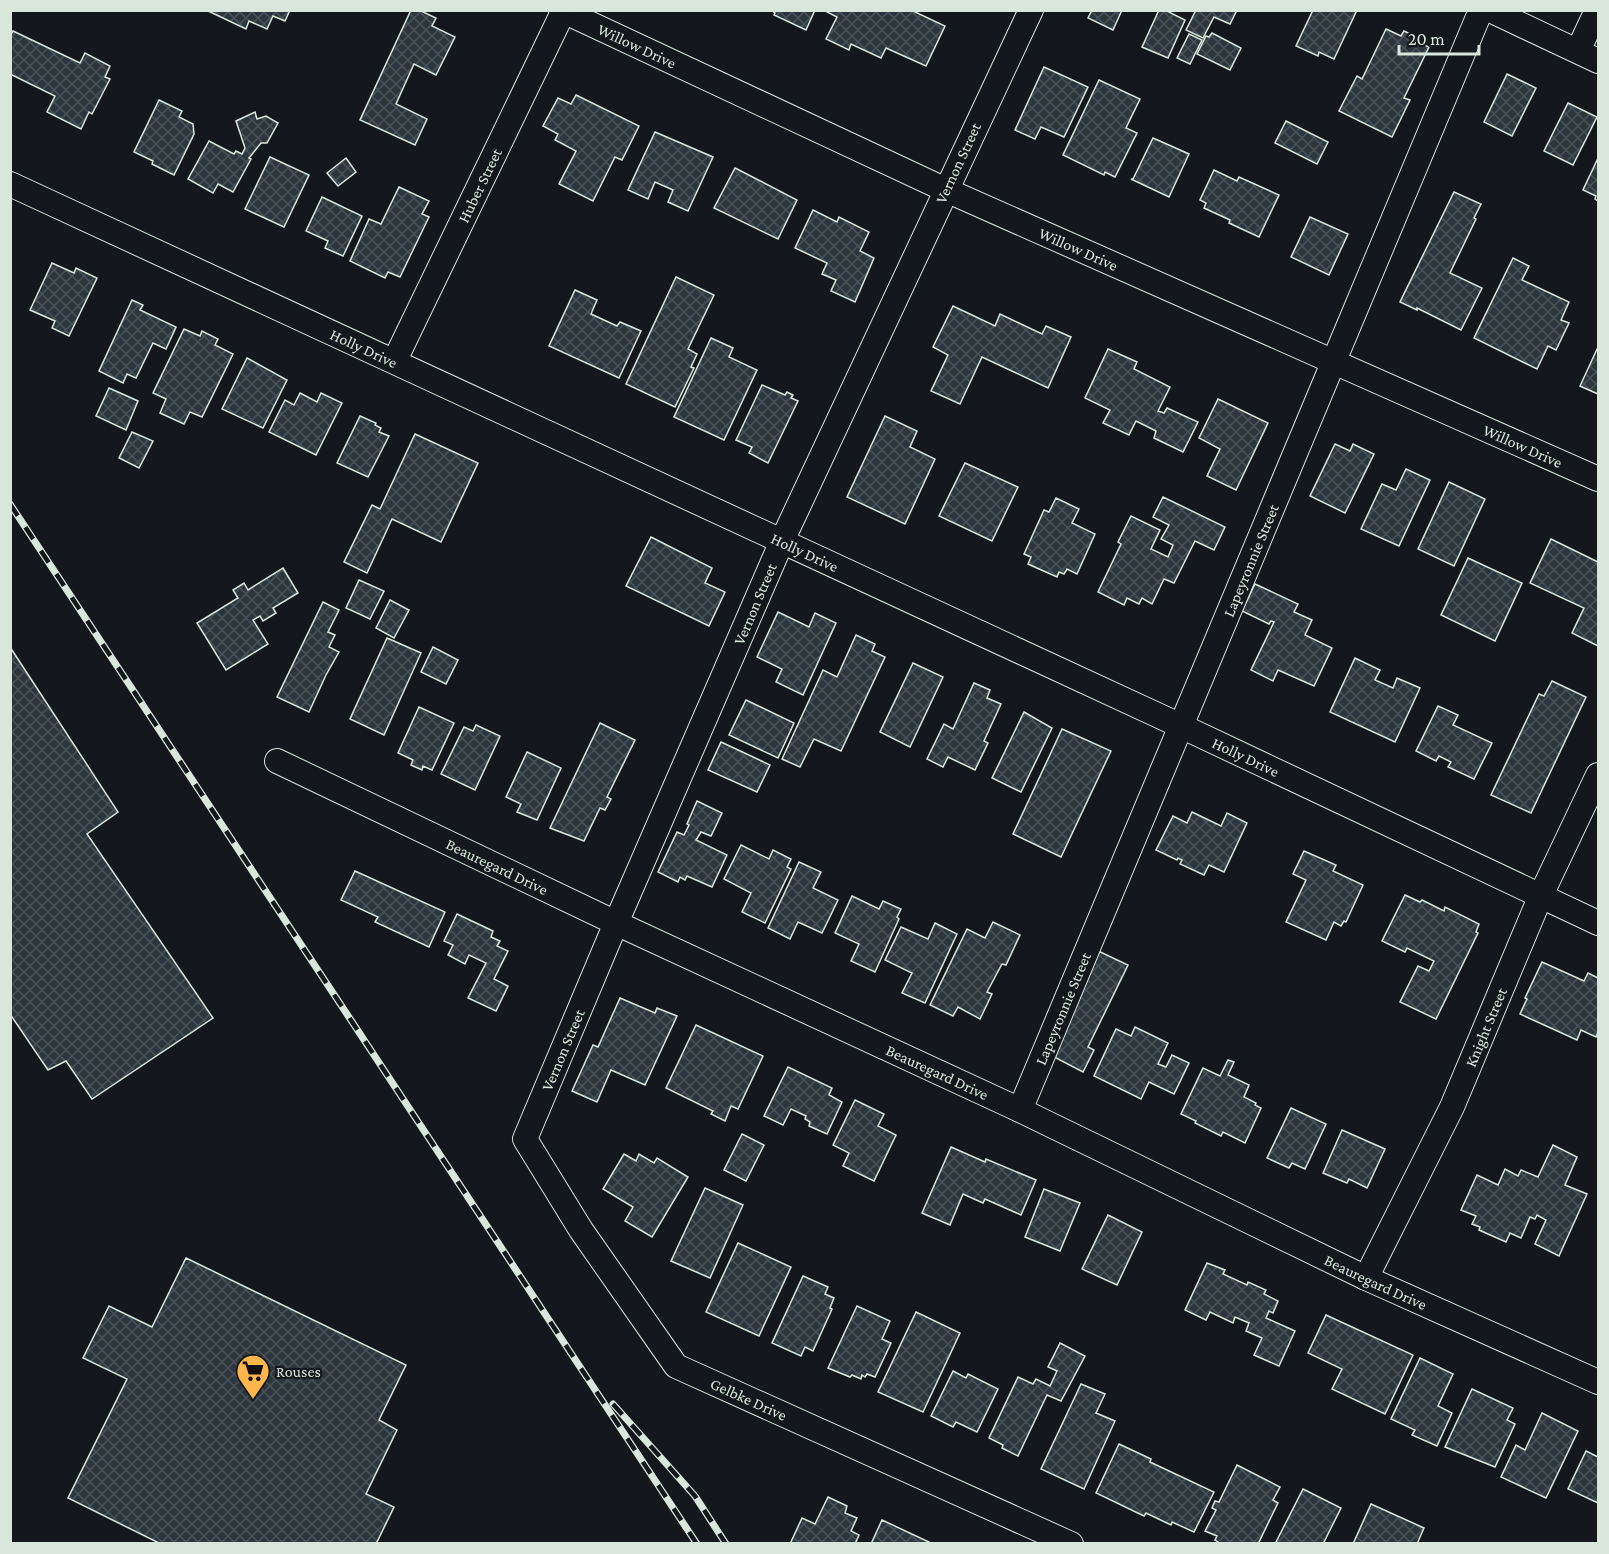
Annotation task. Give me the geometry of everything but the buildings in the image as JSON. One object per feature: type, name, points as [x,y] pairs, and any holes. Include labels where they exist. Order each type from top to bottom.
[{"type":"street","name":"Vernon Street","points":[[525,1139],[782,541],[1031,10]]},
{"type":"street","name":"Lapeyronnie Street","points":[[1020,1110],[1481,10]]},
{"type":"street","points":[[1490,10],[1588,56],[1597,10]]},
{"type":"street","name":"Willow Drive","points":[[563,11],[945,190],[1599,479]]},
{"type":"street","name":"Huber Street","points":[[395,360],[563,11]]},
{"type":"street","name":"Holly Drive","points":[[10,184],[395,360],[1599,923]]},
{"type":"street","name":"Beauregard Drive","points":[[277,761],[616,923],[1020,1110],[1366,1278],[1599,1382]]},
{"type":"street","name":"Knight Street","points":[[1366,1278],[1452,1107],[1541,895],[1599,775]]},
{"type":"street","name":"Gelbke Drive","points":[[525,1139],[581,1230],[676,1366],[1071,1544]]},
{"type":"railway","points":[[10,504],[697,1544]]},
{"type":"railway","points":[[613,1404],[695,1496],[726,1544]]},
{"type":"place","name":"Rouses","points":[[253,1400]]}]
